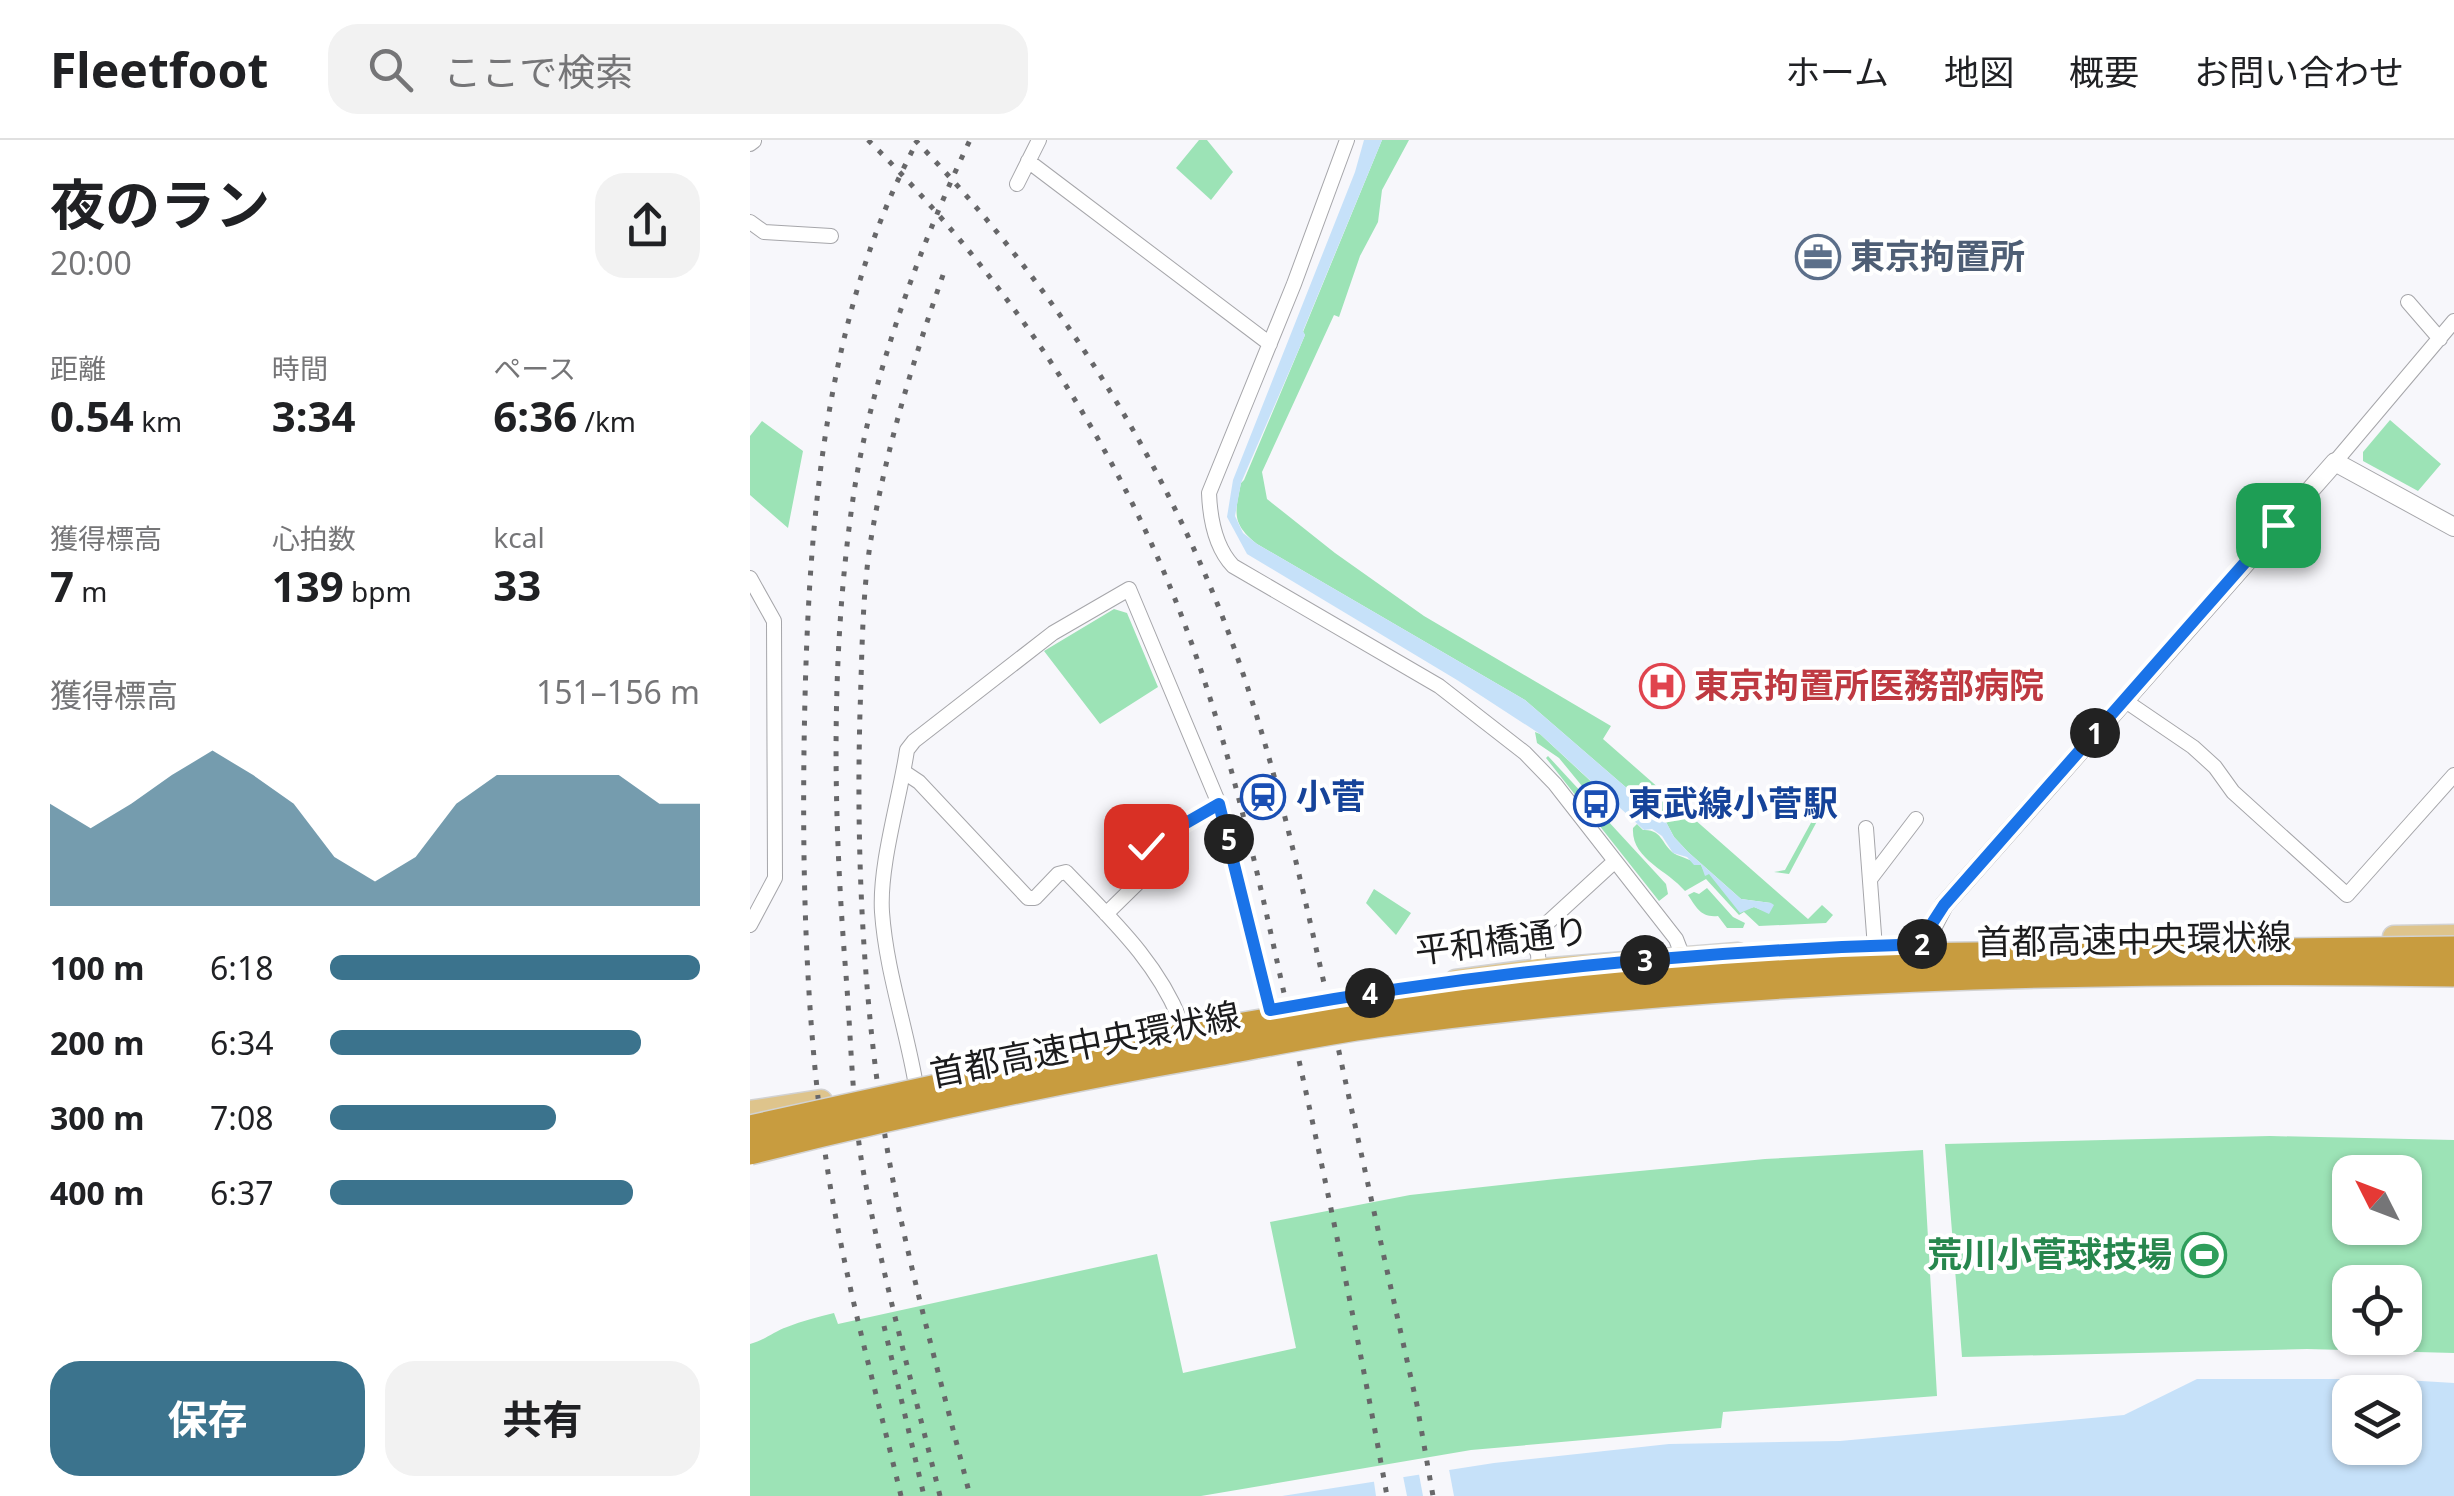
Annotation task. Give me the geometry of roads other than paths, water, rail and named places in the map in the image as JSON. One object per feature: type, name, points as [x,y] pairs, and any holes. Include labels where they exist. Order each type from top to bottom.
[{"type":"highway","name":"首都高速中央環状線","points":[[750,1128],[1097,1052],[1232,1027],[1371,1003],[1542,983],[1896,956],[2454,949]]},
{"type":"highway","name":"首都高速中央環状線","points":[[750,1152],[1108,1072],[1372,1026],[1560,1004],[1882,978],[2454,974]]},
{"type":"main road","name":"平和橋通り","points":[[750,1112],[1092,1040],[1538,970],[1682,957],[1928,955],[2454,936]]},
{"type":"main road","name":"平和橋通り","points":[[1928,955],[2454,964]]},
{"type":"main road","name":"平和橋通り","points":[[750,1142],[1107,1063],[1362,1018],[1875,956]]},
{"type":"street","points":[[1017,184],[1039,140]]},
{"type":"street","points":[[1348,140],[1209,493],[1210,518],[1228,560],[1438,686],[1491,724],[1538,765],[1676,939],[1682,957]]},
{"type":"street","points":[[1028,161],[1270,344]]},
{"type":"street","points":[[750,222],[764,232],[831,236]]},
{"type":"street","points":[[2408,302],[2440,339]]},
{"type":"street","points":[[1928,955],[1933,922],[1944,905],[2454,320]]},
{"type":"street","points":[[2334,462],[2454,527]]},
{"type":"street","points":[[750,578],[774,621],[775,878],[750,926]]},
{"type":"street","points":[[916,1080],[900,1020],[882,911],[907,750],[1053,633],[1129,589],[1219,804],[1270,1010]]},
{"type":"street","points":[[2124,700],[2193,747],[2215,767],[2233,792],[2346,895],[2454,775]]},
{"type":"street","points":[[904,772],[919,782],[1028,898],[1035,898],[1058,874],[1066,872],[1144,954],[1174,1004],[1182,1026]]},
{"type":"street","points":[[1106,914],[1156,866],[1146,846],[1219,804]]},
{"type":"street","points":[[1871,878],[1916,819]]},
{"type":"street","points":[[1866,828],[1875,956]]},
{"type":"street","points":[[1538,970],[1538,954],[1531,938],[1614,861]]},
{"type":"water","points":[[1364,140],[1382,140],[1241,483],[1235,516],[1243,533],[1525,700],[1666,822],[1688,852],[1741,899],[1774,905],[1769,914],[1754,907],[1740,913],[1709,874],[1705,876],[1701,865],[1673,853],[1652,829],[1644,830],[1540,734],[1247,554],[1227,517],[1233,480],[1355,172]]},
{"type":"water","points":[[2197,1379],[2332,1379],[2332,1465],[2422,1465],[2422,1381],[2454,1383],[2454,1496],[1282,1496],[1494,1463],[1669,1444],[1840,1441],[2124,1415]]},
{"type":"railway","points":[[868,140],[968,250],[1056,370],[1130,500],[1189,636],[1220,730],[1257,872],[1328,1195],[1387,1496]]},
{"type":"railway","points":[[915,140],[1008,246],[1091,362],[1162,484],[1221,613],[1254,706],[1293,848],[1417,1405],[1433,1496]]},
{"type":"railway","points":[[901,1496],[847,1271],[821,1119],[806,934],[804,750],[815,516],[839,360],[859,284],[885,210],[918,140]]},
{"type":"railway","points":[[940,1496],[888,1289],[859,1141],[836,794],[837,673],[846,552],[873,403],[900,312],[970,140]]},
{"type":"railway","points":[[943,275],[900,408],[870,545],[863,628],[859,820],[867,981],[886,1142],[914,1275],[970,1496]]},
{"type":"railway","points":[[884,1326],[924,1496]]},
{"type":"place","name":"東京拘置所","points":[[1818,257]]},
{"type":"place","name":"東京拘置所医務部病院","points":[[1662,686]]},
{"type":"place","name":"小菅","points":[[1263,797]]},
{"type":"place","name":"東武線小菅駅","points":[[1596,804]]},
{"type":"place","name":"荒川小菅球技場","points":[[2204,1255]]}]
